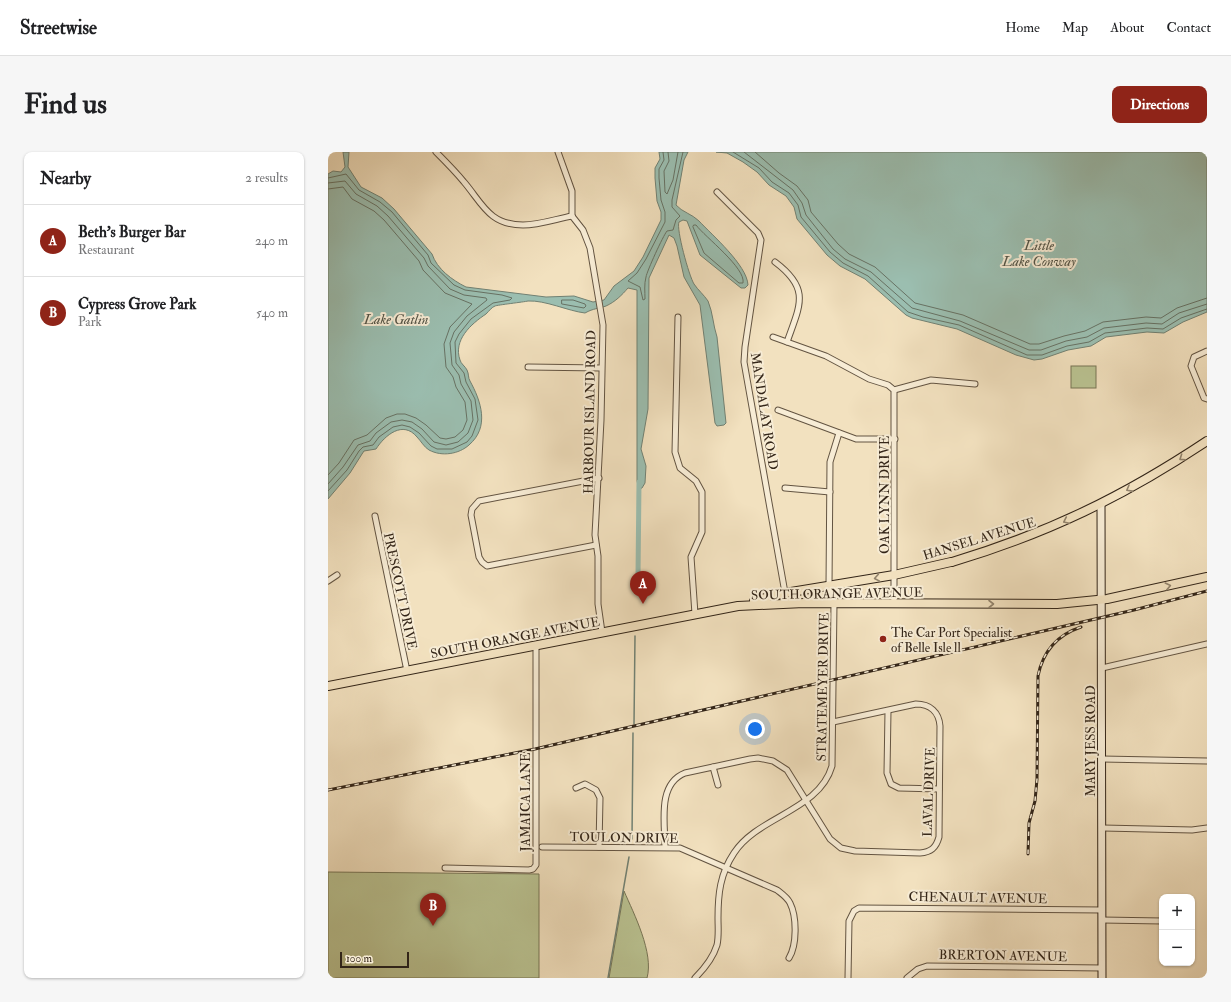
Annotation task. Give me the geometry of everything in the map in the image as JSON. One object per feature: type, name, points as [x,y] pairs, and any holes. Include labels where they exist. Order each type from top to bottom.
[{"type":"main road","name":"HANSEL AVENUE","points":[[738,606],[785,593],[829,587],[894,575],[951,562],[1032,535],[1102,504],[1160,471],[1207,441]]},
{"type":"main road","name":"SOUTH ORANGE AVENUE","points":[[328,686],[738,606],[834,603],[1039,605],[1101,600],[1207,577]]},
{"type":"street","points":[[436,152],[465,182],[479,204],[491,216],[504,222],[525,225],[572,216],[572,191],[558,152]]},
{"type":"street","name":"MANDALAY ROAD","points":[[717,192],[758,233],[761,240],[744,362],[787,604]]},
{"type":"street","name":"HARBOUR ISLAND ROAD","points":[[572,216],[583,230],[590,248],[600,308],[603,341],[601,368],[599,478],[595,535],[598,604],[602,632]]},
{"type":"street","points":[[775,262],[793,278],[799,293],[798,310],[787,342]]},
{"type":"street","points":[[678,317],[675,452],[680,468],[700,487],[703,505],[702,532],[691,557],[695,614]]},
{"type":"street","points":[[772,337],[826,356],[868,379],[893,389],[931,380],[975,384]]},
{"type":"street","points":[[1207,351],[1194,356],[1191,366],[1204,398],[1207,399]]},
{"type":"street","points":[[528,367],[601,368]]},
{"type":"street","name":"OAK LYNN DRIVE","points":[[893,389],[895,439],[894,604]]},
{"type":"street","points":[[778,410],[856,439],[895,439]]},
{"type":"street","name":"STRATEMEYER DRIVE","points":[[699,977],[717,944],[719,890],[726,867],[741,843],[750,835],[820,790],[829,775],[833,756],[834,603],[829,587],[830,462],[840,433]]},
{"type":"street","points":[[596,545],[487,566],[479,557],[471,515],[472,509],[479,501],[599,478]]},
{"type":"street","points":[[785,488],[830,492]]},
{"type":"street","name":"MARY JESS ROAD","points":[[1102,504],[1102,978]]},
{"type":"street","name":"PRESCOTT DRIVE","points":[[374,516],[407,671]]},
{"type":"street","points":[[328,581],[337,575]]},
{"type":"street","points":[[1102,668],[1207,644]]},
{"type":"street","name":"JAMAICA LANE","points":[[445,868],[529,870],[534,869],[536,865],[536,645]]},
{"type":"street","name":"LAVAL DRIVE","points":[[665,847],[667,789],[677,776],[758,758],[773,761],[787,770],[830,839],[841,848],[855,851],[926,852],[934,848],[939,837],[940,726],[938,715],[929,707],[922,704],[833,722]]},
{"type":"street","points":[[888,711],[887,773],[891,784],[899,788],[939,789]]},
{"type":"street","points":[[1102,759],[1207,761]]},
{"type":"street","points":[[714,767],[718,785]]},
{"type":"street","points":[[576,788],[585,784],[596,790],[600,798],[599,847]]},
{"type":"street","points":[[1103,828],[1192,830],[1207,828]]},
{"type":"street","name":"TOULON DRIVE","points":[[542,847],[680,848],[726,867],[777,890],[789,901],[794,915],[793,947],[789,958]]},
{"type":"street","name":"CHENAULT AVENUE","points":[[848,978],[849,921],[854,911],[864,907],[1102,910]]},
{"type":"street","points":[[1102,920],[1159,921]]},
{"type":"street","name":"BRERTON AVENUE","points":[[907,978],[918,969],[927,966],[1102,968]]},
{"type":"green space","points":[[1071,366],[1096,366],[1096,388],[1071,388]]},
{"type":"green space","points":[[328,872],[539,874],[539,978],[328,978]]},
{"type":"green space","points":[[624,891],[642,934],[648,957],[647,978],[609,978]]},
{"type":"water","name":"Lake Gatlin","points":[[343,152],[349,152],[348,167],[361,187],[382,198],[394,209],[432,254],[441,269],[450,277],[466,287],[546,297],[574,296],[593,302],[604,300],[614,286],[634,271],[643,257],[661,220],[661,212],[657,201],[655,178],[655,168],[660,159],[659,152],[688,152],[684,160],[676,205],[699,221],[728,251],[742,269],[748,285],[745,288],[741,288],[700,255],[687,221],[683,220],[679,222],[679,234],[686,263],[694,284],[708,301],[711,310],[717,337],[726,423],[724,425],[717,426],[715,423],[700,305],[684,277],[674,238],[669,235],[649,278],[648,409],[641,449],[646,466],[645,483],[642,488],[639,489],[637,481],[637,290],[628,288],[618,298],[609,304],[585,313],[535,301],[493,307],[465,333],[461,339],[458,353],[461,363],[467,370],[469,380],[474,389],[482,414],[480,430],[476,438],[460,451],[445,454],[427,449],[412,432],[406,430],[395,431],[384,439],[376,449],[364,451],[350,473],[328,499],[328,174],[333,171],[341,172],[345,167]]},
{"type":"water","name":"Little Lake Conway","points":[[716,152],[1207,152],[1207,312],[1183,322],[1164,333],[1147,332],[1106,337],[1091,346],[1068,350],[1042,359],[1034,360],[1016,355],[957,329],[912,318],[906,315],[865,279],[840,266],[827,255],[797,219],[794,207],[786,196],[769,185],[757,172],[743,162],[727,153]]},
{"type":"waterway","points":[[638,577],[639,482]]},
{"type":"waterway","points":[[634,724],[635,636]]},
{"type":"waterway","points":[[632,839],[633,733]]},
{"type":"waterway","points":[[608,978],[629,857]]},
{"type":"railway","points":[[328,790],[535,749],[1134,610],[1207,591]]},
{"type":"railway","points":[[1028,854],[1029,823],[1035,801],[1037,779],[1038,676],[1040,667],[1047,652],[1058,639],[1072,630],[1081,627]]},
{"type":"place","name":"Beth's Burger Bar","points":[[643,604]]},
{"type":"place","name":"The Car Port Specialist of Belle Isle ll","points":[[883,639]]},
{"type":"place","name":"Cypress Grove Park","points":[[433,926]]}]
